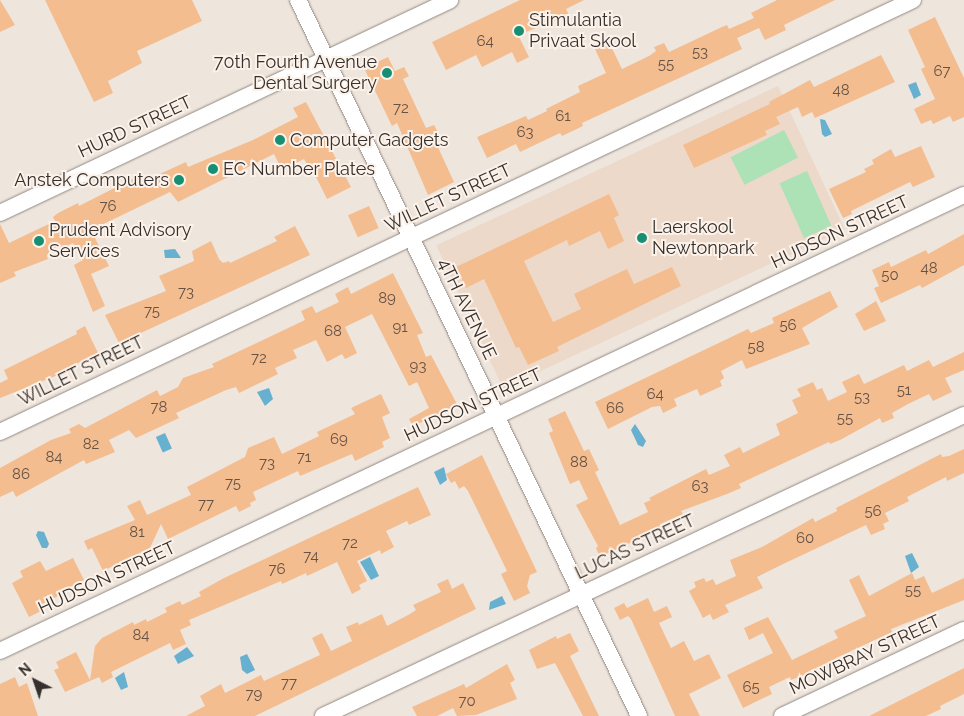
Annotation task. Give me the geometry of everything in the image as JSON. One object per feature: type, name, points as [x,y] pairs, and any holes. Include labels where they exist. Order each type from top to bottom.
[{"type":"street","name":"4TH AVENUE","points":[[298,0],[639,716]]},
{"type":"street","name":"HURD STREET","points":[[0,213],[450,0]]},
{"type":"street","name":"WILLET STREET","points":[[0,432],[913,0]]},
{"type":"street","name":"HUDSON STREET","points":[[0,651],[964,195]]},
{"type":"street","name":"LUCAS STREET","points":[[323,716],[964,415]]},
{"type":"street","name":"MOWBRAY STREET","points":[[782,716],[964,630]]},
{"type":"shaded area","name":"Laerskool Newtonpark","points":[[778,86],[845,229],[503,389],[436,245]]},
{"type":"green space","points":[[784,130],[798,158],[745,185],[731,157]]},
{"type":"green space","points":[[807,171],[831,226],[804,238],[780,183]]},
{"type":"water","points":[[916,82],[921,95],[914,99],[908,85]]},
{"type":"water","points":[[820,119],[825,120],[832,134],[825,137],[822,134]]},
{"type":"water","points":[[175,249],[181,258],[165,258],[164,250]]},
{"type":"water","points":[[269,388],[273,399],[265,406],[257,392]]},
{"type":"water","points":[[635,424],[646,441],[643,447],[638,445],[631,430]]},
{"type":"water","points":[[165,433],[172,449],[163,453],[156,437]]},
{"type":"water","points":[[444,467],[447,480],[440,485],[434,472]]},
{"type":"water","points":[[38,531],[44,532],[49,544],[47,548],[42,548],[36,535]]},
{"type":"water","points":[[912,553],[919,567],[911,573],[905,556]]},
{"type":"water","points":[[370,557],[379,576],[371,580],[360,562]]},
{"type":"water","points":[[502,596],[506,604],[489,610],[490,602]]},
{"type":"water","points":[[187,647],[194,656],[178,664],[174,656]]},
{"type":"water","points":[[247,654],[255,670],[247,674],[242,670],[240,657]]},
{"type":"water","points":[[124,672],[128,687],[121,690],[115,678]]},
{"type":"building","points":[[0,0],[15,25],[0,32]]},
{"type":"building","points":[[45,0],[192,0],[202,21],[137,51],[142,63],[108,81],[113,93],[94,102]]},
{"type":"building","points":[[520,0],[584,0],[566,9],[569,15],[518,35],[529,57],[517,63],[512,52],[482,67],[476,55],[446,70],[432,42]]},
{"type":"building","points":[[777,0],[835,0],[784,25],[786,30],[765,40],[759,28],[737,38],[742,49],[582,123],[583,126],[562,136],[560,133],[520,152],[516,144],[487,158],[477,137],[526,116],[528,120],[547,111],[546,109],[580,92],[578,86],[606,73],[595,49],[609,42],[622,69],[649,56],[656,51],[654,47],[664,43],[669,52],[727,25],[729,29],[754,18],[751,13]]},
{"type":"building","points":[[935,17],[964,78],[964,117],[953,122],[950,116],[933,124],[931,120],[921,124],[914,109],[935,99],[921,69],[925,67],[908,30]]},
{"type":"building","points":[[881,55],[895,82],[815,118],[812,112],[802,117],[798,107],[776,117],[780,124],[765,131],[767,135],[694,168],[683,145],[770,104],[769,102],[810,80],[814,87]]},
{"type":"building","points":[[388,57],[395,71],[404,67],[409,76],[403,79],[426,128],[434,125],[442,140],[436,143],[454,182],[428,195],[397,123],[392,126],[364,68]]},
{"type":"building","points":[[306,102],[351,187],[327,199],[309,163],[307,164],[304,159],[282,170],[274,154],[178,202],[170,192],[91,230],[109,266],[91,274],[105,306],[93,312],[74,265],[81,261],[73,243],[47,256],[48,259],[14,272],[16,276],[0,283],[0,224],[9,243],[55,221],[53,217],[58,213],[78,203],[79,206],[140,175],[142,179],[150,175],[151,178],[186,162],[188,167],[253,140],[298,117],[293,108]]},
{"type":"building","points":[[921,146],[935,177],[913,187],[910,182],[851,211],[852,214],[843,218],[829,189],[866,172],[864,169],[874,164],[872,160],[891,149],[895,157]]},
{"type":"building","points":[[609,194],[619,215],[614,218],[624,241],[608,249],[600,231],[569,246],[567,240],[524,261],[553,322],[581,309],[574,294],[627,269],[634,284],[672,267],[681,286],[557,347],[559,351],[528,365],[519,347],[516,348],[484,279],[466,288],[456,267]]},
{"type":"building","points":[[369,206],[379,228],[358,237],[348,215]]},
{"type":"building","points":[[295,226],[310,255],[119,343],[105,315],[166,291],[159,276],[194,261],[192,251],[211,241],[219,259],[223,263],[229,261],[230,263],[277,241],[274,237]]},
{"type":"building","points":[[964,234],[964,265],[922,288],[920,285],[881,303],[874,288],[879,286],[872,270],[889,262],[891,267],[926,250],[928,254]]},
{"type":"building","points":[[393,273],[423,333],[417,335],[426,357],[431,355],[458,406],[413,426],[409,419],[429,408],[417,382],[409,386],[372,314],[345,327],[357,353],[345,359],[342,354],[327,362],[316,340],[293,350],[297,358],[275,368],[278,374],[239,393],[236,387],[226,390],[176,413],[179,418],[136,438],[129,430],[109,440],[115,452],[86,464],[84,460],[16,497],[13,491],[0,497],[0,468],[51,440],[71,433],[69,429],[79,424],[85,428],[157,390],[160,396],[178,387],[183,378],[214,367],[212,364],[305,320],[301,311],[312,306],[316,313],[339,302],[335,294],[348,287],[351,294]]},
{"type":"building","points":[[830,291],[838,307],[802,328],[810,344],[746,369],[742,360],[721,371],[724,378],[720,381],[722,386],[700,396],[697,389],[674,399],[677,406],[663,413],[660,406],[652,407],[608,429],[595,402],[748,329],[751,333],[774,323],[772,318]]},
{"type":"building","points":[[876,301],[886,321],[864,331],[855,314]]},
{"type":"building","points":[[85,326],[98,353],[72,366],[73,369],[0,398],[0,383],[8,379],[4,370],[77,334],[76,331]]},
{"type":"building","points":[[964,352],[964,370],[945,378],[952,392],[933,401],[929,394],[892,413],[894,418],[882,423],[880,418],[840,440],[830,444],[829,442],[739,484],[741,488],[681,511],[683,514],[660,524],[662,528],[600,557],[596,548],[598,546],[576,505],[588,499],[579,480],[570,484],[549,433],[553,431],[548,419],[565,411],[584,451],[589,449],[599,470],[595,472],[620,525],[648,512],[644,503],[651,500],[649,498],[706,469],[709,475],[730,466],[724,455],[740,447],[743,453],[780,435],[776,424],[798,413],[792,400],[801,396],[797,389],[813,382],[817,390],[822,388],[828,401],[847,392],[842,382],[859,374],[864,384],[904,365],[907,371],[929,360],[933,367]]},
{"type":"building","points":[[381,394],[390,413],[382,417],[390,438],[382,442],[384,447],[355,461],[352,454],[300,476],[298,471],[253,492],[256,500],[250,503],[251,506],[239,512],[236,506],[168,539],[161,524],[150,548],[103,571],[92,548],[88,550],[84,541],[135,520],[127,506],[140,500],[147,515],[191,495],[187,487],[245,457],[248,448],[274,437],[282,454],[319,436],[317,432],[355,414],[351,408]]},
{"type":"building","points":[[964,449],[964,473],[947,481],[946,477],[907,497],[909,501],[885,513],[889,521],[883,524],[885,529],[871,535],[866,525],[779,566],[757,577],[763,588],[725,605],[729,612],[713,620],[710,614],[703,618],[689,591],[696,587],[694,582],[704,578],[706,582],[713,579],[716,585],[736,576],[730,560],[762,547],[813,518],[815,522],[837,511],[836,508],[941,454],[942,457],[949,456]]},
{"type":"building","points":[[482,455],[537,572],[530,575],[527,586],[530,593],[514,601],[501,574],[507,571],[468,491],[464,486],[459,489],[455,481],[451,483],[446,474]]},
{"type":"building","points":[[418,487],[431,515],[409,525],[407,521],[386,531],[394,547],[381,554],[380,550],[357,561],[367,581],[359,585],[361,589],[352,594],[337,562],[307,576],[306,573],[282,584],[281,581],[189,620],[191,625],[180,630],[186,644],[173,650],[170,643],[111,672],[113,677],[102,683],[99,677],[65,692],[54,670],[59,668],[56,662],[76,652],[90,680],[95,646],[102,638],[133,622],[134,625],[146,619],[147,622],[167,612],[165,608],[180,601],[182,605],[201,596],[199,592],[224,578]]},
{"type":"building","points":[[73,558],[84,580],[57,593],[58,596],[39,606],[41,611],[29,617],[12,583],[23,577],[20,571],[40,561],[46,571]]},
{"type":"building","points":[[912,573],[915,580],[924,576],[932,593],[964,578],[964,600],[891,629],[892,632],[836,658],[837,664],[826,669],[824,667],[791,680],[790,677],[769,687],[772,694],[743,708],[727,675],[773,653],[763,633],[749,640],[744,628],[768,617],[792,660],[838,638],[834,631],[866,616],[849,580],[859,575],[869,596]]},
{"type":"building","points":[[448,579],[452,589],[463,583],[476,609],[255,716],[186,716],[205,706],[200,696],[221,684],[225,693],[261,675],[264,681],[320,655],[312,638],[322,633],[331,651],[352,641],[346,627],[358,622],[359,625],[382,614],[387,626],[410,614],[416,610],[413,605],[441,592],[437,584]]},
{"type":"building","points":[[648,598],[654,612],[667,606],[672,617],[659,623],[671,648],[684,641],[694,661],[709,654],[721,678],[689,694],[700,716],[675,716],[631,619],[628,616],[620,620],[614,608],[624,603],[627,608]]},
{"type":"building","points":[[570,633],[579,651],[570,656],[599,716],[583,716],[555,663],[537,669],[529,650],[556,636],[557,639]]},
{"type":"building","points":[[507,664],[515,680],[510,683],[517,699],[476,715],[457,716],[453,708],[437,716],[417,716],[412,707],[464,684],[466,688]]},
{"type":"building","points":[[964,668],[964,694],[940,706],[941,709],[926,716],[869,716]]},
{"type":"building","points":[[15,677],[19,687],[27,683],[38,716],[0,716],[0,684]]},
{"type":"place","name":"Stimulantia Privaat Skool","points":[[519,31]]},
{"type":"place","name":"70th Fourth Avenue Dental Surgery","points":[[387,73]]},
{"type":"place","name":"Computer Gadgets","points":[[280,140]]},
{"type":"place","name":"EC Number Plates","points":[[213,169]]},
{"type":"place","name":"Anstek Computers","points":[[179,180]]},
{"type":"place","name":"Laerskool Newtonpark","points":[[642,238]]},
{"type":"place","name":"Prudent Advisory Services","points":[[39,241]]}]
